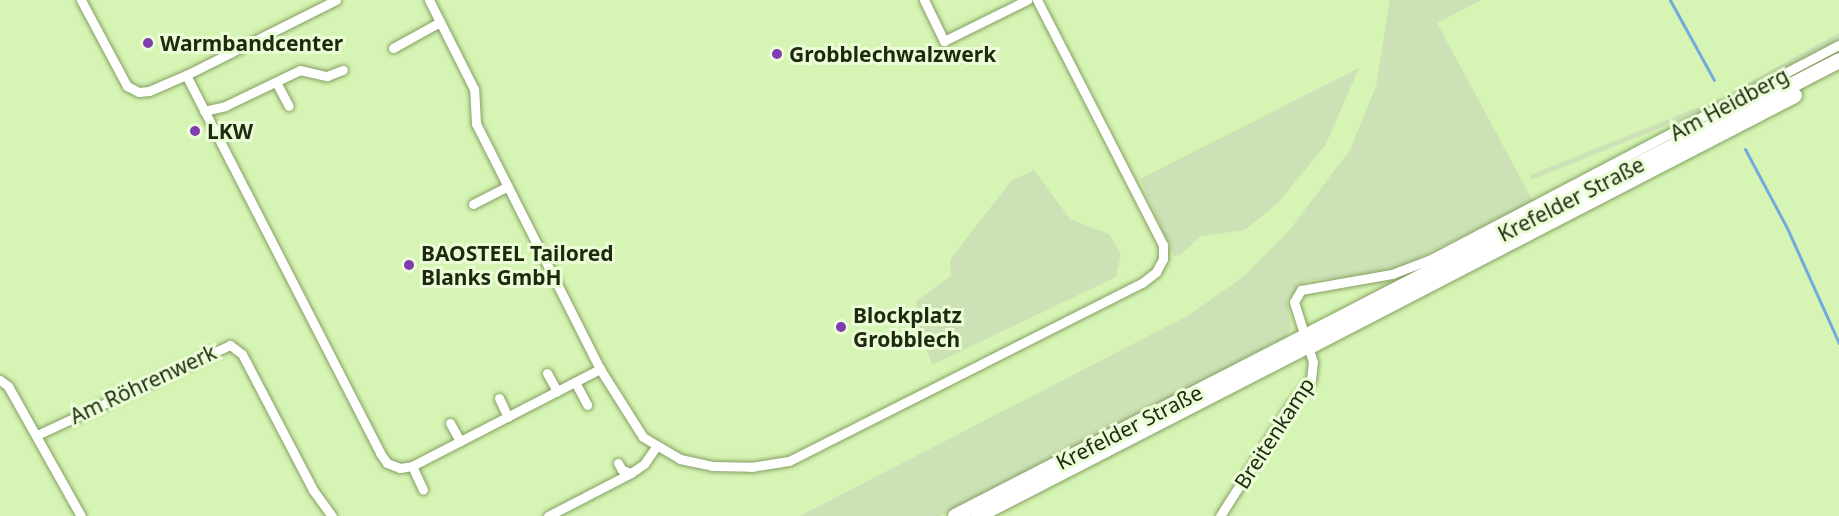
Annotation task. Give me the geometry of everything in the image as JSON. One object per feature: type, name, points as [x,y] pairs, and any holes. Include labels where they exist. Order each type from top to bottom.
[{"type":"highway","name":"Krefelder Straße","points":[[1305,342],[1839,60]]},
{"type":"highway","name":"Krefelder Straße","points":[[1305,342],[1839,71]]},
{"type":"main road","name":"Krefelder Straße","points":[[955,516],[1305,342]]},
{"type":"main road","name":"Krefelder Straße","points":[[978,516],[1305,342]]},
{"type":"street","points":[[81,0],[127,86],[139,92],[149,91],[186,75],[336,0]]},
{"type":"street","points":[[429,0],[474,89],[476,123],[600,369],[628,419],[656,447],[680,459],[712,466],[751,467],[789,461],[1142,283],[1155,272],[1163,259],[1163,245],[1037,0]]},
{"type":"street","points":[[924,0],[944,40],[1027,0]]},
{"type":"street","points":[[393,48],[440,22]]},
{"type":"street","name":"Am Heidberg","points":[[1305,342],[1294,302],[1296,295],[1308,286],[1392,274],[1429,260],[1839,45]]},
{"type":"street","points":[[204,111],[225,106],[300,70],[327,76],[343,70]]},
{"type":"street","points":[[186,75],[387,463],[412,466],[600,369]]},
{"type":"street","points":[[276,82],[290,106]]},
{"type":"street","points":[[473,204],[508,186]]},
{"type":"street","name":"Breitenkamp","points":[[1220,516],[1290,406],[1311,380],[1314,370],[1305,342]]},
{"type":"street","name":"Am Röhrenwerk","points":[[37,435],[230,345],[242,354],[313,490],[332,516]]},
{"type":"street","points":[[547,373],[557,392]]},
{"type":"street","points":[[0,380],[8,386],[81,516]]},
{"type":"street","points":[[575,382],[587,405]]},
{"type":"street","points":[[499,398],[508,417]]},
{"type":"street","points":[[450,423],[460,441]]},
{"type":"street","points":[[548,516],[644,464],[656,447]]},
{"type":"street","points":[[618,463],[622,470],[631,472]]},
{"type":"street","points":[[412,466],[423,490]]},
{"type":"green space","points":[[1390,0],[1481,0],[1437,23],[1533,201],[1403,266],[1373,274],[1305,281],[1287,300],[1291,327],[1285,341],[940,516],[800,516],[1189,315],[1244,276],[1288,232],[1350,150],[1376,86]]},
{"type":"green space","points":[[1839,33],[1839,40],[1791,67],[1739,93],[1734,91]]},
{"type":"green space","points":[[1359,68],[1326,144],[1278,203],[1245,230],[1201,236],[1180,255],[1174,256],[1140,179]]},
{"type":"green space","points":[[1721,98],[1723,103],[1532,180],[1530,175]]},
{"type":"green space","points":[[1034,170],[1070,219],[1109,234],[1121,254],[1116,277],[932,365],[917,318],[916,301],[951,276],[950,260],[1011,181]]},
{"type":"waterway","points":[[1670,0],[1714,80]]},
{"type":"waterway","points":[[1745,149],[1787,228],[1839,343]]},
{"type":"place","name":"Warmbandcenter","points":[[148,43]]},
{"type":"place","name":"Grobblechwalzwerk","points":[[777,54]]},
{"type":"place","name":"LKW","points":[[195,131]]},
{"type":"place","name":"BAOSTEEL Tailored Blanks GmbH","points":[[409,265]]},
{"type":"place","name":"Blockplatz Grobblech","points":[[841,327]]}]
